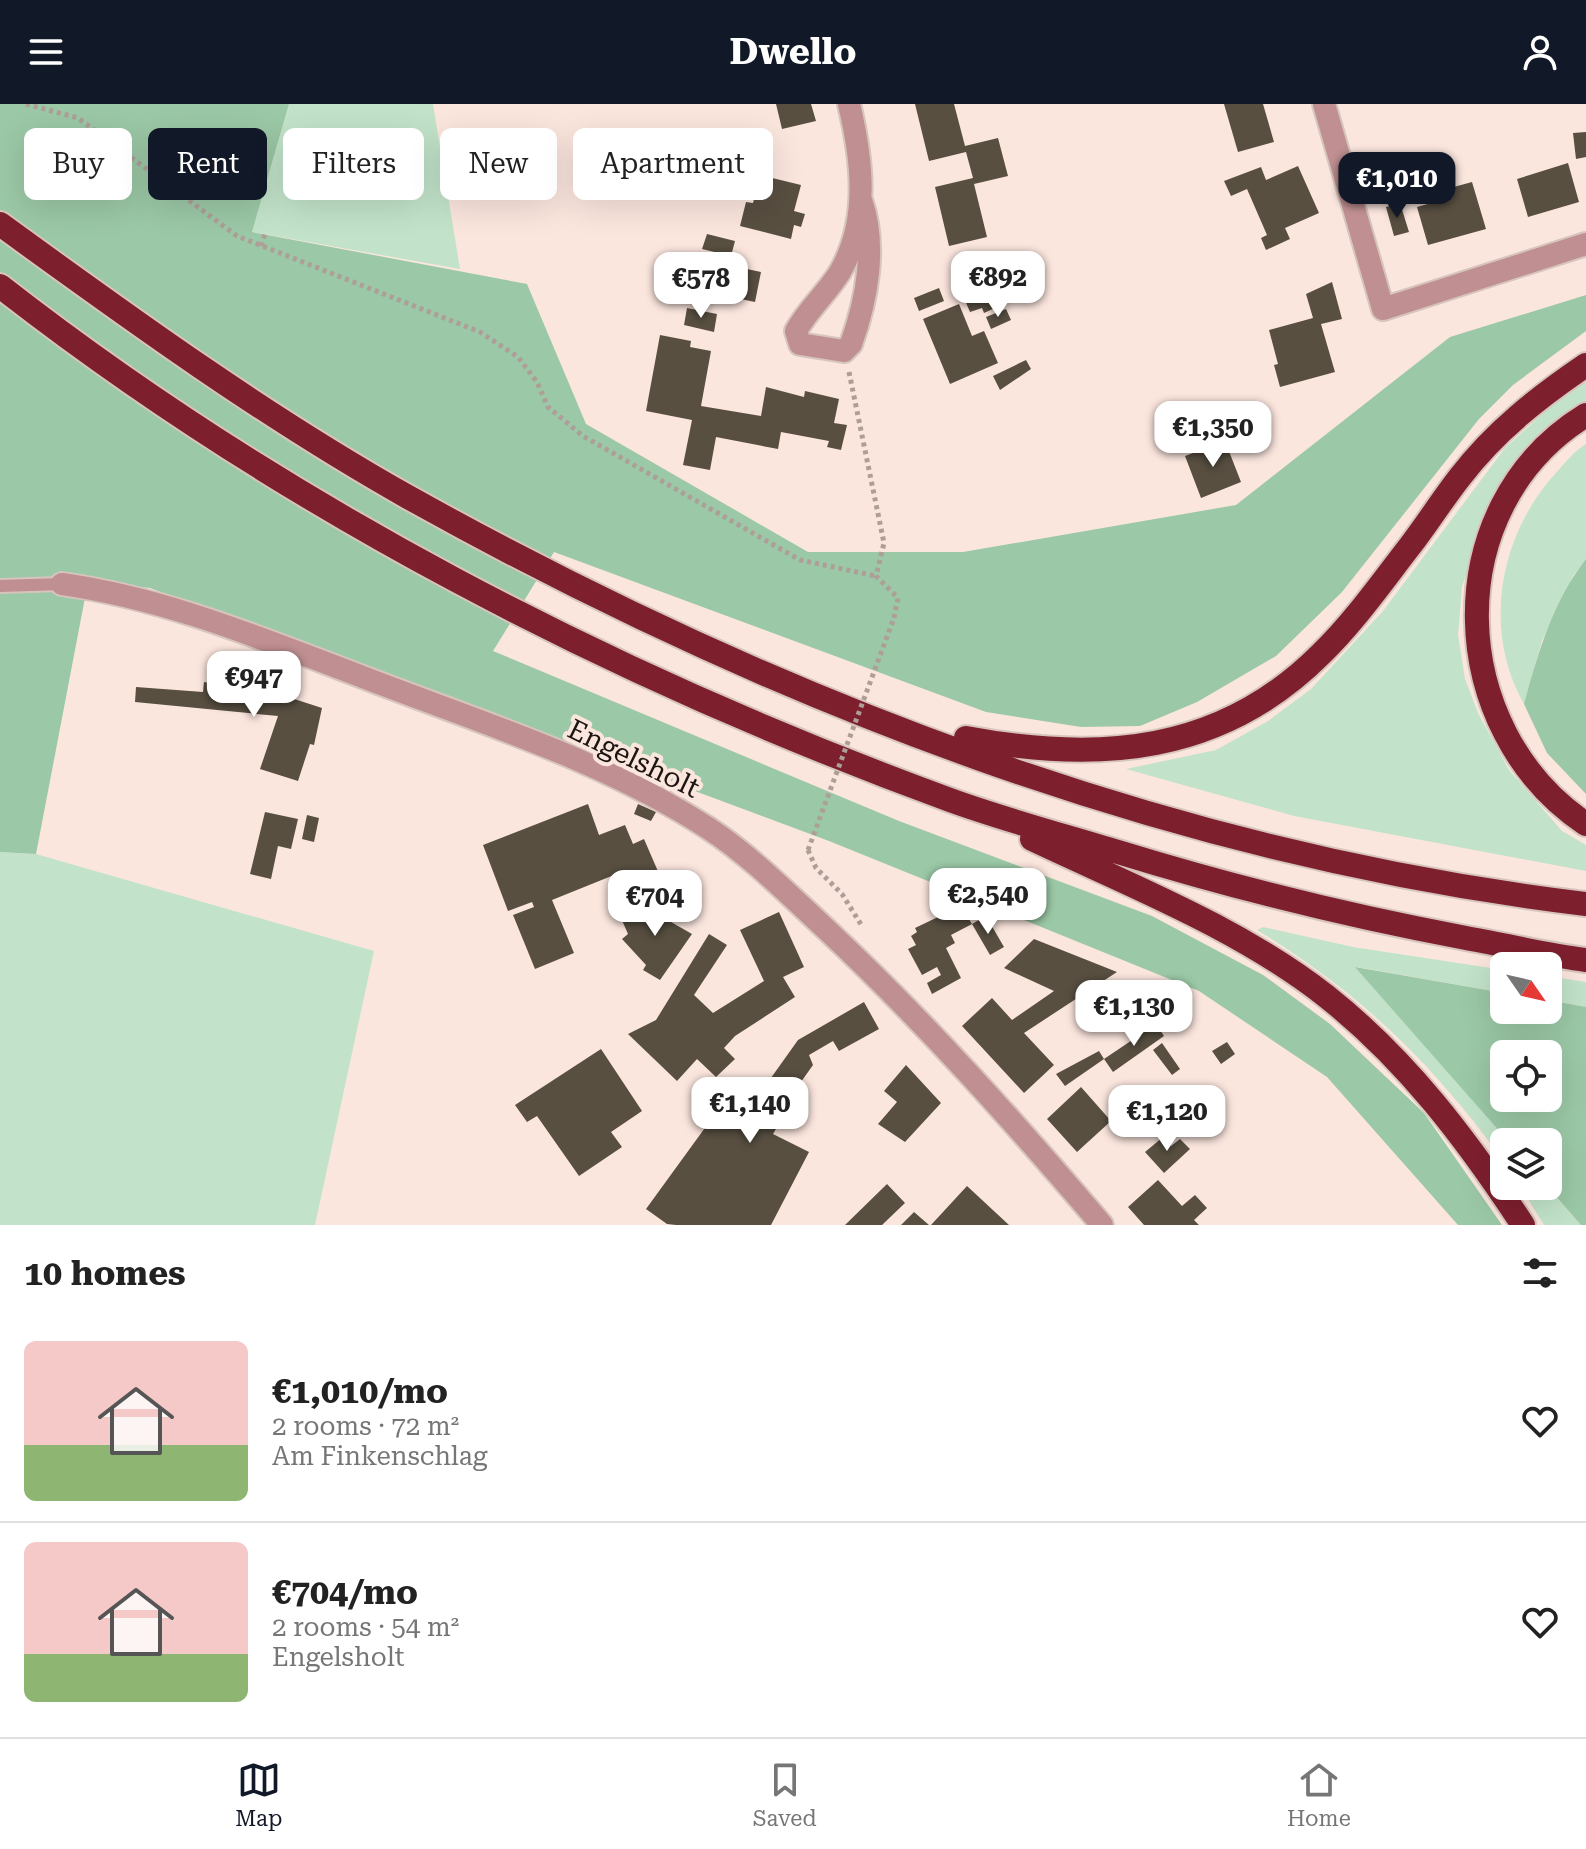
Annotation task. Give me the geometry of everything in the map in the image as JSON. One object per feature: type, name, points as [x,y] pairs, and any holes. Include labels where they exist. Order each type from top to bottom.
[{"type":"highway","points":[[0,224],[210,373],[407,496],[638,616],[881,722],[1109,800],[1291,852],[1586,904]]},
{"type":"highway","points":[[0,286],[164,404],[332,509],[471,590],[800,742],[954,802],[1176,907],[1287,970],[1326,996],[1402,1065],[1442,1109],[1523,1225]]},
{"type":"highway","points":[[881,722],[1022,749],[1155,745],[1212,729],[1283,687],[1322,654],[1413,543],[1461,475],[1500,432],[1542,395],[1586,365]]},
{"type":"highway","points":[[1586,415],[1553,441],[1514,488],[1491,530],[1474,601],[1485,684],[1498,720],[1517,754],[1542,786],[1568,812],[1586,824]]},
{"type":"highway","points":[[954,802],[1231,887],[1397,925],[1586,960]]},
{"type":"street","points":[[849,104],[857,139],[861,200],[869,222],[870,247],[855,332],[844,351],[800,344],[796,331],[842,268],[861,200]]},
{"type":"street","points":[[1324,104],[1383,309],[1586,244]]},
{"type":"street","name":"Engelsholt","points":[[62,584],[116,591],[179,608],[494,728],[639,788],[710,829],[780,886],[876,976],[982,1084],[1102,1225]]},
{"type":"lane","name":"Engelsholt","points":[[0,586],[62,584]]},
{"type":"path","points":[[26,104],[78,118],[217,223],[261,246],[480,332],[518,357],[537,382],[548,407],[620,460],[800,560],[876,576],[898,598],[894,618],[808,850],[816,868],[853,909],[869,938],[876,976]]},
{"type":"path","points":[[261,246],[265,234]]},
{"type":"path","points":[[844,351],[884,543],[876,576]]},
{"type":"green space","points":[[0,104],[289,104],[267,180],[267,128],[148,128],[148,200],[261,200],[252,232],[527,284],[586,424],[808,552],[963,552],[1236,505],[1450,337],[1586,295],[1586,331],[1513,385],[1479,419],[1342,592],[1276,656],[1197,702],[1140,726],[1081,727],[986,712],[554,552],[493,651],[899,821],[1152,916],[1263,975],[1330,1024],[1424,1113],[1502,1225],[1458,1225],[1327,1077],[1199,991],[829,841],[150,588],[88,582],[36,854],[0,852]]},
{"type":"green space","points":[[289,104],[433,104],[440,147],[440,200],[449,200],[460,269],[252,232],[261,200],[267,200],[267,180]]},
{"type":"green space","points":[[1586,382],[1586,404],[1489,515],[1462,586],[1458,635],[1465,679],[1478,713],[1509,770],[1562,831],[1586,845],[1586,871],[1294,816],[1126,769],[1216,750],[1268,721],[1311,689],[1383,611],[1505,448],[1558,400]]},
{"type":"green space","points":[[1586,444],[1586,559],[1573,576],[1542,641],[1524,704],[1503,646],[1503,584],[1521,526],[1536,499],[1555,474]]},
{"type":"green space","points":[[1586,559],[1586,794],[1547,753],[1524,704],[1556,610]]},
{"type":"green space","points":[[0,852],[36,854],[374,951],[315,1225],[0,1225]]},
{"type":"green space","points":[[1263,927],[1353,947],[1490,968],[1490,991],[1357,967],[1497,1128],[1490,1128],[1490,1143],[1450,1093],[1393,1033],[1329,979],[1257,930]]},
{"type":"green space","points":[[1355,967],[1490,991],[1490,1024],[1562,1024],[1562,1003],[1586,1007],[1586,1225],[1581,1225],[1559,1200],[1562,1200],[1562,1128],[1497,1128]]},
{"type":"green space","points":[[1562,978],[1586,982],[1586,1007],[1562,1003]]},
{"type":"green space","points":[[1529,1200],[1559,1200],[1581,1225],[1544,1225]]},
{"type":"building","points":[[776,104],[811,104],[816,121],[782,129]]},
{"type":"building","points":[[915,104],[954,104],[965,146],[998,138],[1008,176],[974,184],[987,237],[949,246],[935,187],[973,178],[966,152],[929,161]]},
{"type":"building","points":[[1224,104],[1263,104],[1274,142],[1238,152]]},
{"type":"building","points":[[1586,132],[1586,157],[1576,159],[1573,133]]},
{"type":"building","points":[[1568,163],[1579,202],[1528,217],[1517,179]]},
{"type":"building","points":[[1298,166],[1319,213],[1285,228],[1290,239],[1266,250],[1261,238],[1267,235],[1247,189],[1231,196],[1224,181],[1261,167],[1266,180]]},
{"type":"building","points":[[773,178],[801,185],[794,211],[805,214],[801,227],[794,225],[791,239],[740,226],[746,202],[753,203],[754,200],[773,200]]},
{"type":"building","points":[[1472,182],[1486,229],[1428,245],[1417,207],[1453,197],[1450,188]]},
{"type":"building","points":[[1400,203],[1409,232],[1394,236],[1386,207]]},
{"type":"building","points":[[707,234],[735,241],[731,256],[702,249]]},
{"type":"building","points":[[1020,258],[1024,267],[1000,277],[1010,301],[984,313],[982,308],[970,312],[958,284]]},
{"type":"building","points":[[728,265],[761,272],[755,302],[721,295]]},
{"type":"building","points":[[1332,282],[1342,319],[1321,324],[1335,372],[1280,387],[1269,330],[1313,318],[1306,294]]},
{"type":"building","points":[[939,288],[944,301],[919,311],[914,298]]},
{"type":"building","points":[[959,304],[972,336],[984,331],[998,363],[950,384],[923,319]]},
{"type":"building","points":[[687,308],[717,314],[714,332],[684,325]]},
{"type":"building","points":[[1006,309],[1011,320],[991,329],[986,317]]},
{"type":"building","points":[[660,335],[691,341],[690,347],[711,351],[701,406],[761,416],[766,387],[804,397],[805,391],[839,399],[834,423],[847,425],[841,450],[827,447],[829,441],[781,432],[778,449],[716,437],[710,470],[683,465],[692,420],[646,411]]},
{"type":"building","points":[[1026,360],[1031,369],[1000,390],[993,376]]},
{"type":"building","points":[[1225,441],[1241,482],[1201,498],[1185,456]]},
{"type":"building","points":[[204,682],[285,696],[322,708],[314,745],[310,744],[298,781],[260,769],[278,716],[135,702],[136,687],[203,692]]},
{"type":"building","points":[[588,804],[599,835],[625,825],[633,844],[644,839],[660,876],[645,883],[653,900],[629,909],[614,875],[552,900],[574,953],[535,969],[513,915],[534,907],[532,902],[508,911],[483,845]]},
{"type":"building","points":[[638,804],[656,812],[651,821],[634,814]]},
{"type":"building","points":[[265,812],[298,819],[291,849],[278,846],[271,879],[250,874]]},
{"type":"building","points":[[307,815],[319,818],[314,842],[302,839]]},
{"type":"building","points":[[662,900],[671,922],[692,934],[660,980],[643,970],[646,965],[622,939],[628,934],[621,918]]},
{"type":"building","points":[[961,906],[972,924],[951,935],[955,943],[946,948],[961,978],[932,994],[927,983],[941,975],[937,967],[922,975],[908,949],[916,945],[911,936],[917,932],[915,928]]},
{"type":"building","points":[[779,912],[804,967],[783,977],[795,997],[735,1036],[724,1048],[735,1059],[716,1077],[697,1059],[677,1081],[628,1034],[656,1020],[709,934],[727,945],[694,995],[713,1013],[764,981],[740,930]]},
{"type":"building","points":[[986,916],[1004,947],[990,955],[972,924]]},
{"type":"building","points":[[1034,939],[1117,972],[1024,1033],[1054,1065],[1024,1093],[962,1026],[992,998],[1012,1020],[1054,991],[1004,968]]},
{"type":"building","points":[[1098,991],[1109,998],[1091,1010],[1084,1000]]},
{"type":"building","points":[[864,1002],[879,1029],[839,1051],[833,1041],[809,1055],[813,1065],[774,1120],[779,1124],[773,1134],[809,1152],[771,1225],[667,1224],[646,1209],[731,1092],[751,1106],[798,1040]]},
{"type":"building","points":[[1156,1024],[1164,1036],[1113,1072],[1104,1059]]},
{"type":"building","points":[[1227,1042],[1235,1054],[1221,1064],[1212,1051]]},
{"type":"building","points":[[1162,1043],[1180,1069],[1172,1075],[1153,1050]]},
{"type":"building","points":[[601,1049],[642,1111],[611,1132],[622,1147],[579,1176],[537,1116],[527,1122],[515,1105]]},
{"type":"building","points":[[1099,1051],[1104,1059],[1065,1086],[1056,1074]]},
{"type":"building","points":[[906,1065],[941,1103],[905,1142],[878,1124],[897,1102],[884,1091]]},
{"type":"building","points":[[1081,1087],[1111,1121],[1077,1152],[1047,1119]]},
{"type":"building","points":[[1163,1137],[1171,1146],[1180,1139],[1190,1149],[1164,1173],[1145,1152]]},
{"type":"building","points":[[1158,1180],[1182,1206],[1195,1195],[1207,1208],[1194,1220],[1199,1225],[1144,1225],[1128,1207]]},
{"type":"building","points":[[887,1184],[905,1203],[882,1225],[845,1225]]},
{"type":"building","points":[[967,1186],[1009,1225],[931,1225]]},
{"type":"building","points":[[914,1212],[929,1225],[901,1225]]}]
